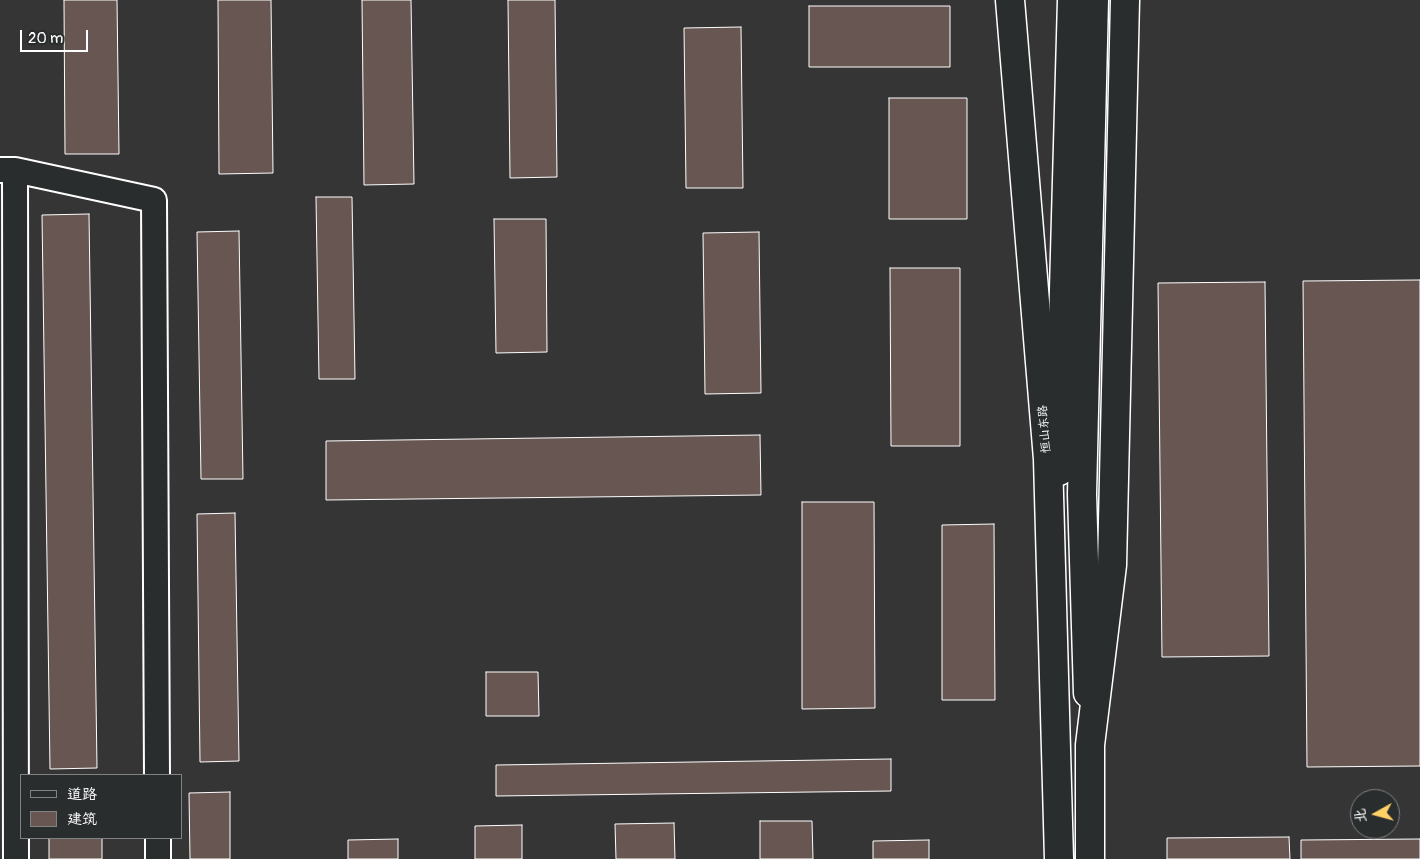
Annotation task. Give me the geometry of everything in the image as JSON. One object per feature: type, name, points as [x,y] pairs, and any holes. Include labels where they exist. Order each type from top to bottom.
[{"type":"main road","name":"恒山东路","points":[[1010,0],[1048,459],[1058,859]]},
{"type":"main road","points":[[1057,0],[1068,122]]},
{"type":"main road","points":[[1054,650],[1072,0]]},
{"type":"main road","points":[[1090,859],[1090,745],[1082,494],[1094,0]]},
{"type":"main road","points":[[1090,745],[1112,565],[1125,0]]},
{"type":"street","points":[[16,859],[8,824],[7,170],[154,200],[157,774]]},
{"type":"street","points":[[158,839],[158,859]]},
{"type":"building","points":[[64,0],[117,0],[119,154],[65,154]]},
{"type":"building","points":[[218,0],[271,0],[273,173],[219,174]]},
{"type":"building","points":[[362,0],[411,0],[414,184],[364,185]]},
{"type":"building","points":[[508,0],[555,0],[557,177],[510,178]]},
{"type":"building","points":[[809,6],[950,6],[950,67],[809,67]]},
{"type":"building","points":[[741,27],[743,188],[686,188],[684,28]]},
{"type":"building","points":[[889,98],[967,98],[967,219],[889,219]]},
{"type":"building","points":[[316,197],[352,197],[355,379],[319,379]]},
{"type":"building","points":[[89,214],[97,768],[50,769],[42,215]]},
{"type":"building","points":[[494,219],[546,219],[547,352],[496,353]]},
{"type":"building","points":[[239,231],[243,479],[201,479],[197,232]]},
{"type":"building","points":[[759,232],[761,393],[705,394],[703,233]]},
{"type":"building","points":[[890,268],[960,268],[960,446],[891,446]]},
{"type":"building","points":[[1420,280],[1420,766],[1307,767],[1303,281]]},
{"type":"building","points":[[1265,282],[1269,656],[1162,657],[1158,283]]},
{"type":"building","points":[[760,435],[761,495],[326,500],[326,441]]},
{"type":"building","points":[[802,502],[874,502],[875,708],[802,709]]},
{"type":"building","points":[[235,513],[239,761],[200,762],[197,514]]},
{"type":"building","points":[[994,524],[995,700],[942,700],[942,525]]},
{"type":"building","points":[[486,672],[538,672],[539,716],[486,716]]},
{"type":"building","points":[[891,759],[891,791],[496,796],[496,765]]},
{"type":"building","points":[[230,792],[230,859],[190,859],[189,793]]},
{"type":"building","points":[[760,821],[812,821],[813,859],[760,859]]},
{"type":"building","points":[[674,823],[675,859],[616,859],[615,824]]},
{"type":"building","points":[[522,825],[522,859],[475,859],[475,826]]},
{"type":"building","points":[[1289,837],[1290,859],[1167,859],[1167,838]]},
{"type":"building","points":[[49,839],[102,839],[102,859],[49,859]]},
{"type":"building","points":[[398,839],[398,859],[348,859],[348,840]]},
{"type":"building","points":[[1420,839],[1420,859],[1301,859],[1301,840]]},
{"type":"building","points":[[929,840],[929,859],[873,859],[873,841]]}]
